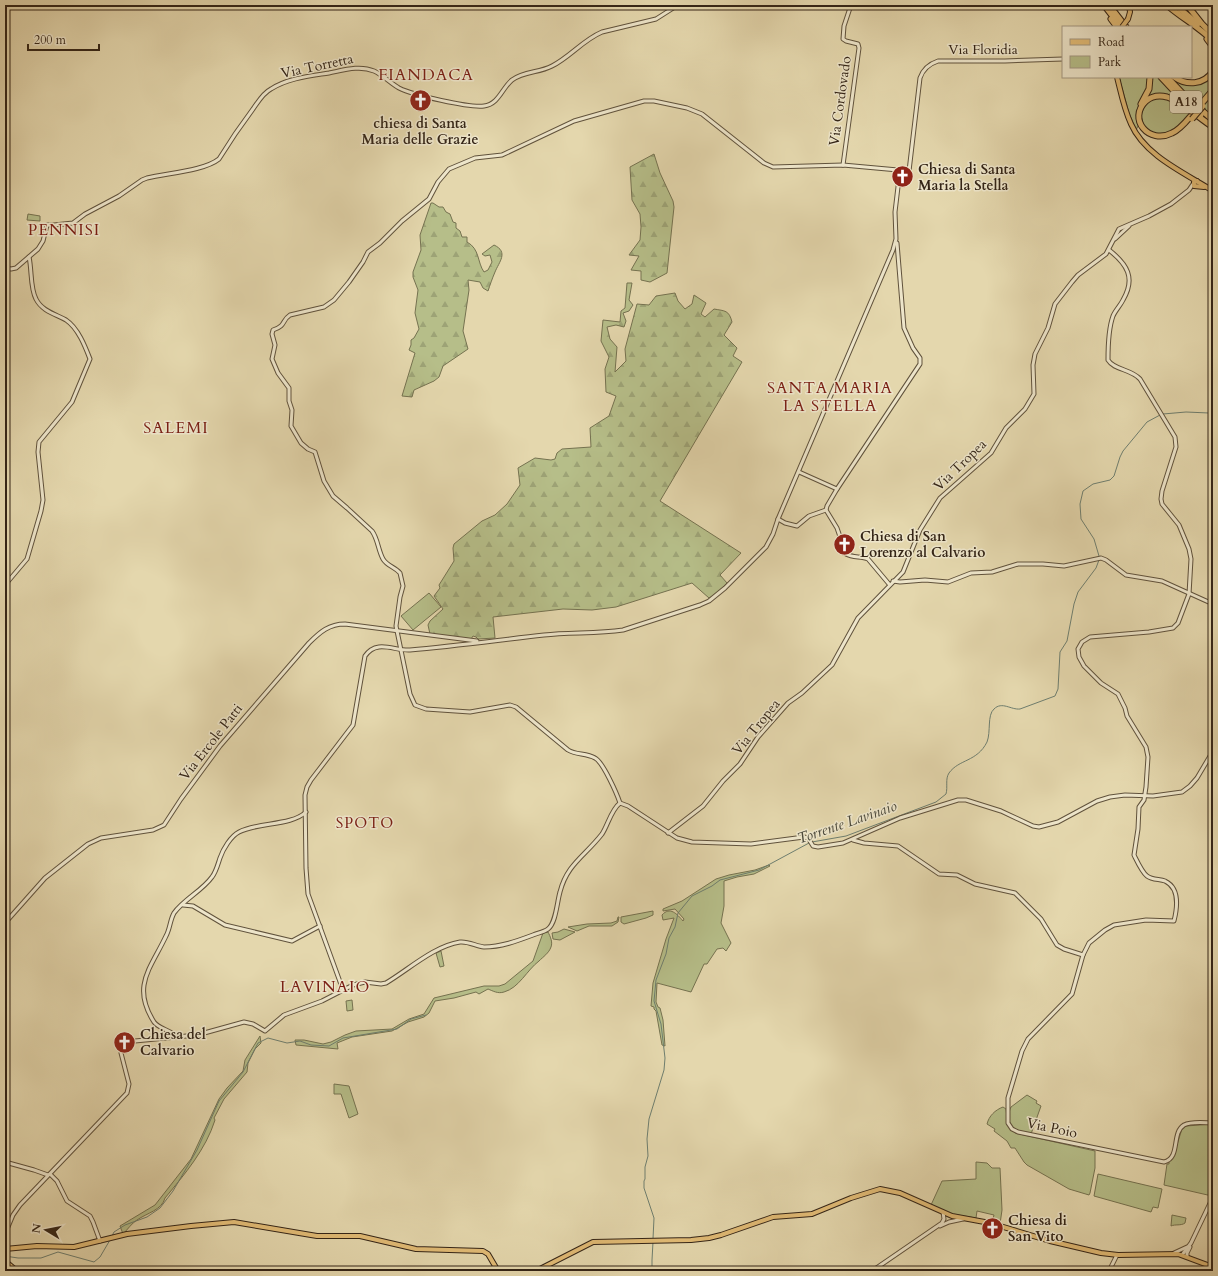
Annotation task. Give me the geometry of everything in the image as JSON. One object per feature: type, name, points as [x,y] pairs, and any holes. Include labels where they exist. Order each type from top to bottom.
[{"type":"highway","points":[[1101,5],[1116,26]]},
{"type":"highway","points":[[1104,5],[1121,26]]},
{"type":"highway","points":[[1109,5],[1125,26]]},
{"type":"highway","points":[[1163,5],[1170,11],[1200,24]]},
{"type":"highway","points":[[1171,5],[1213,41]]},
{"type":"highway","points":[[1171,5],[1187,17],[1200,24],[1212,36]]},
{"type":"highway","points":[[1178,5],[1213,48]]},
{"type":"highway","points":[[1188,5],[1200,19],[1200,24]]},
{"type":"highway","points":[[1176,78],[1185,82],[1197,83],[1205,79],[1213,71]]},
{"type":"highway","points":[[1150,78],[1149,89],[1137,114],[1138,124],[1143,132],[1153,138],[1168,138],[1181,130],[1213,90]]},
{"type":"highway","name":"A18","points":[[1163,78],[1184,100],[1213,126]]},
{"type":"highway","name":"A18","points":[[1167,78],[1194,105],[1213,120]]},
{"type":"highway","points":[[1202,105],[1213,94]]},
{"type":"highway","points":[[1191,118],[1174,132],[1159,136],[1144,130],[1140,123],[1142,107],[1149,99],[1156,96],[1164,97],[1178,103],[1213,126]]},
{"type":"main road","points":[[1123,26],[1128,19],[1130,12],[1129,5]]},
{"type":"main road","points":[[1117,78],[1128,117],[1138,137],[1147,148],[1195,182],[1213,192]]},
{"type":"main road","points":[[1195,182],[1195,186],[1213,192]]},
{"type":"main road","points":[[536,1271],[593,1242],[691,1240],[716,1236],[773,1217],[812,1214],[851,1198],[876,1190],[886,1190],[900,1193],[952,1216],[990,1223],[1050,1241],[1101,1253],[1118,1255],[1182,1255],[1213,1267]]},
{"type":"main road","points":[[5,1249],[37,1246],[71,1247],[109,1238],[185,1226],[239,1222],[291,1233],[317,1236],[360,1236],[416,1249],[483,1251],[488,1254],[498,1271]]},
{"type":"main road","points":[[5,1261],[17,1271]]},
{"type":"street","name":"Via Torretta","points":[[30,257],[42,244],[47,225],[54,226],[73,223],[85,214],[120,196],[147,178],[215,162],[265,93],[277,85],[305,77],[354,68],[363,68],[378,73],[392,84],[412,93],[444,100],[484,106],[496,100],[505,87],[513,80],[524,74],[552,66],[594,36],[602,32],[656,19],[678,5]]},
{"type":"street","name":"Via Cordovado","points":[[843,165],[859,48],[858,44],[843,39],[844,26],[851,5]]},
{"type":"street","name":"Via Floridia","points":[[900,170],[909,171],[920,78],[922,71],[929,65],[938,61],[1062,59]]},
{"type":"street","points":[[889,584],[868,559],[846,554],[837,528],[825,510],[825,506],[920,364],[920,358],[912,348],[904,328],[895,212],[900,170],[843,165],[778,167],[768,165],[702,114],[692,110],[654,101],[637,102],[574,121],[502,155],[476,158],[449,169],[438,182],[429,200],[402,221],[380,243],[368,252],[349,282],[330,303],[324,307],[290,314],[287,316],[282,326],[273,330],[272,334],[275,345],[272,359],[278,373],[289,388],[289,401],[292,410],[290,420],[292,430],[301,443],[308,449],[315,452],[328,489],[336,500],[348,508],[374,532],[380,552],[385,562],[400,573],[403,586],[400,597],[396,630],[410,694],[415,705],[426,709],[464,712],[510,705],[516,707],[568,750],[573,753],[596,758],[601,764],[620,803],[638,811],[668,833],[681,839],[703,843],[751,844],[804,837],[808,838],[815,847],[818,847],[853,840],[900,818],[958,800],[966,800],[1001,811],[1033,826],[1039,827],[1058,822],[1103,799],[1114,796],[1145,796],[1177,793],[1186,789],[1197,778],[1213,751]]},
{"type":"street","points":[[1183,195],[1195,182]]},
{"type":"street","points":[[1112,243],[1132,224],[1149,216],[1198,187]]},
{"type":"street","name":"Via Tropea","points":[[668,833],[703,806],[723,781],[740,764],[758,738],[788,703],[802,693],[832,665],[858,618],[904,569],[920,530],[940,498],[991,453],[1006,428],[1020,415],[1031,401],[1035,391],[1034,357],[1048,328],[1055,304],[1078,275],[1106,254],[1119,229],[1132,224]]},
{"type":"street","points":[[343,990],[311,902],[307,883],[305,796],[309,783],[353,725],[364,656],[371,650],[380,646],[406,650],[546,635],[611,632],[623,630],[709,601],[725,588],[766,547],[773,534],[778,519],[893,250],[896,239]]},
{"type":"street","points":[[893,250],[898,251]]},
{"type":"street","points":[[853,840],[869,844],[898,846],[939,874],[957,875],[975,884],[1015,893],[1041,919],[1057,945],[1064,949],[1084,955],[1089,942],[1114,925],[1146,920],[1174,921],[1177,902],[1176,895],[1172,887],[1167,882],[1151,878],[1146,875],[1134,855],[1138,829],[1139,807],[1145,796],[1146,788],[1148,757],[1146,747],[1127,716],[1118,694],[1101,682],[1084,666],[1078,649],[1082,642],[1090,637],[1149,632],[1173,628],[1178,623],[1189,594],[1191,566],[1189,549],[1179,525],[1163,505],[1161,499],[1163,486],[1176,447],[1175,437],[1140,379],[1129,371],[1112,365],[1108,360],[1112,319],[1125,296],[1129,278],[1124,264],[1109,250]]},
{"type":"street","points":[[5,268],[16,268],[30,257],[32,269],[32,289],[35,299],[46,310],[67,321],[84,343],[90,359],[72,402],[41,440],[38,447],[43,500],[41,511],[27,559],[5,585]]},
{"type":"street","points":[[799,472],[837,489]]},
{"type":"street","points":[[778,519],[785,523],[797,526],[809,516],[825,510]]},
{"type":"street","points":[[893,581],[900,582],[925,580],[948,582],[971,573],[992,572],[1018,564],[1064,566],[1101,558],[1126,575],[1162,581],[1213,604]]},
{"type":"street","name":"Via Ercole Patti","points":[[5,923],[44,878],[88,844],[101,838],[153,830],[164,825],[220,746],[320,632],[331,625],[338,624],[475,641],[491,641]]},
{"type":"street","points":[[450,646],[451,638]]},
{"type":"street","points":[[1139,796],[1146,788]]},
{"type":"street","points":[[5,1234],[18,1207],[127,1093],[129,1084],[121,1056],[121,1051],[124,1047],[135,1041],[201,1034],[244,1022],[253,1024],[265,1031],[282,1016],[314,1004],[353,985],[365,982],[378,984],[386,983],[427,956],[460,942],[482,946],[493,946],[516,941],[548,929],[553,923],[561,888],[573,864],[601,835],[620,803]]},
{"type":"street","points":[[190,904],[190,898],[213,877],[222,853],[236,834],[245,829],[301,817],[306,814]]},
{"type":"street","points":[[301,817],[306,820]]},
{"type":"street","points":[[177,1037],[171,1032],[158,1026],[155,1022],[146,1006],[144,991],[146,972],[167,935],[174,913],[182,905],[190,904],[225,925],[292,941],[320,926]]},
{"type":"street","name":"Via Poio","points":[[1084,955],[1072,994],[1028,1039],[1023,1048],[1008,1098],[1008,1120],[1010,1127],[1018,1132],[1164,1162],[1173,1155],[1178,1133],[1184,1126],[1192,1123],[1213,1123]]},
{"type":"street","points":[[5,1162],[54,1176],[67,1200],[90,1216],[100,1241]]},
{"type":"street","points":[[39,1172],[50,1174],[56,1181]]},
{"type":"street","points":[[39,1172],[42,1176],[42,1182]]},
{"type":"street","points":[[1187,1257],[1191,1243],[1213,1197]]},
{"type":"street","points":[[943,1212],[944,1219]]},
{"type":"street","points":[[872,1271],[936,1227],[944,1219],[952,1216]]},
{"type":"street","points":[[949,1222],[952,1216]]},
{"type":"street","points":[[936,1227],[949,1222],[969,1219]]},
{"type":"street","points":[[98,1234],[102,1237],[109,1238]]},
{"type":"street","points":[[94,1242],[98,1234]]},
{"type":"street","points":[[1173,1254],[1182,1250],[1191,1243]]},
{"type":"street","points":[[1182,1255],[1191,1243]]},
{"type":"street","points":[[1109,1271],[1118,1255]]},
{"type":"green space","points":[[1213,72],[1213,88],[1198,105],[1171,78],[1177,81],[1195,84]]},
{"type":"green space","points":[[1119,78],[1149,78],[1146,90],[1138,107],[1136,119],[1138,126],[1136,130],[1129,113]]},
{"type":"green space","points":[[1151,78],[1159,78],[1198,116],[1181,104],[1158,95],[1140,106]]},
{"type":"green space","points":[[1213,95],[1213,117],[1202,108]]},
{"type":"green space","points":[[1164,98],[1174,102],[1191,114],[1180,126],[1166,134],[1152,134],[1143,124],[1141,115],[1144,107],[1152,99]]},
{"type":"green space","points":[[654,154],[674,207],[667,273],[650,282],[641,280],[641,271],[631,270],[639,256],[629,255],[640,240],[641,227],[640,214],[632,200],[630,167]]},
{"type":"green space","points":[[431,203],[439,207],[443,207],[446,212],[450,214],[462,237],[467,237],[467,242],[474,248],[484,272],[488,270],[492,262],[490,255],[485,256],[482,254],[494,245],[501,251],[502,257],[488,291],[483,288],[480,282],[468,280],[469,290],[463,331],[468,349],[443,366],[439,377],[434,381],[414,390],[412,397],[402,396],[415,353],[409,350],[411,340],[414,338],[419,329],[415,313],[418,290],[413,277],[413,272],[421,250],[420,235]]},
{"type":"green space","points":[[28,214],[40,216],[40,221],[27,220]]},
{"type":"green space","points":[[627,283],[632,283],[629,300],[633,305],[629,311],[623,313],[626,321],[624,327],[616,325],[607,327],[610,339],[617,347],[615,372],[626,361],[625,349],[637,304],[649,305],[656,296],[675,293],[678,301],[685,309],[692,304],[694,295],[706,303],[701,314],[705,317],[714,309],[728,313],[731,318],[732,322],[724,335],[737,348],[733,356],[742,362],[660,501],[741,553],[720,575],[727,583],[715,595],[709,598],[692,583],[616,607],[592,610],[563,609],[493,617],[495,638],[478,639],[473,636],[471,639],[430,634],[428,625],[430,621],[443,609],[434,596],[440,588],[439,585],[454,561],[454,544],[482,521],[495,515],[507,504],[520,485],[518,468],[535,458],[555,459],[557,453],[562,449],[591,447],[590,428],[609,416],[616,396],[606,392],[605,369],[609,357],[601,341],[603,320],[620,322],[621,311],[625,308]]},
{"type":"green space","points":[[429,593],[441,607],[413,630],[401,616]]},
{"type":"green space","points":[[769,865],[770,866],[754,874],[724,881],[724,906],[721,923],[731,943],[726,951],[723,948],[717,949],[707,964],[704,964],[691,992],[657,983],[656,1002],[660,1008],[663,1020],[665,1046],[662,1045],[656,1011],[654,1007],[651,1006],[653,983],[674,918],[663,920],[662,915],[665,912],[671,911],[683,921],[684,919],[675,909],[663,911],[663,909],[682,901],[716,879],[755,870]]},
{"type":"green space","points":[[653,911],[653,915],[646,918],[624,924],[621,922],[621,917]]},
{"type":"green space","points":[[618,917],[618,922],[612,926],[589,926],[577,931],[568,927],[587,924],[611,923],[617,921]]},
{"type":"green space","points":[[564,929],[575,932],[560,940],[553,939],[552,933]]},
{"type":"green space","points":[[548,932],[552,943],[549,951],[519,983],[509,990],[500,993],[488,989],[479,994],[476,992],[435,1001],[429,1013],[424,1017],[408,1022],[392,1031],[352,1037],[337,1043],[338,1049],[296,1045],[295,1040],[304,1040],[323,1044],[356,1031],[392,1029],[409,1019],[424,1014],[434,998],[484,986],[499,986],[505,984],[533,961],[543,933]]},
{"type":"green space","points":[[441,951],[444,966],[440,967],[436,953]]},
{"type":"green space","points":[[352,1000],[353,1010],[347,1011],[346,1001]]},
{"type":"green space","points":[[260,1036],[261,1043],[255,1049],[248,1063],[247,1072],[224,1099],[214,1118],[215,1120],[211,1131],[194,1161],[165,1198],[161,1206],[135,1221],[123,1234],[120,1226],[155,1205],[191,1159],[219,1099],[243,1071],[245,1060]]},
{"type":"green space","points":[[334,1084],[349,1086],[358,1114],[349,1118],[341,1094],[334,1094]]},
{"type":"green space","points":[[1027,1095],[1037,1101],[1036,1103],[1041,1106],[1031,1134],[1019,1131],[1011,1125],[1009,1121],[1009,1112],[1011,1107]]},
{"type":"green space","points":[[1003,1107],[1006,1109],[1008,1125],[1015,1133],[1095,1151],[1095,1168],[1089,1195],[1069,1189],[1024,1162],[1015,1148],[1011,1148],[1007,1141],[994,1131],[995,1129],[987,1124],[989,1118],[997,1110]]},
{"type":"green space","points":[[1213,1124],[1212,1196],[1164,1185],[1167,1164],[1169,1164],[1173,1157],[1182,1129],[1186,1126]]},
{"type":"green space","points":[[976,1162],[987,1163],[992,1168],[1000,1168],[1002,1210],[1000,1224],[997,1221],[992,1222],[994,1215],[977,1211],[976,1218],[952,1214],[931,1205],[942,1181],[976,1179]]},
{"type":"green space","points":[[1098,1174],[1162,1189],[1158,1208],[1153,1207],[1151,1212],[1094,1196]]},
{"type":"green space","points":[[1172,1215],[1186,1218],[1185,1223],[1171,1226]]},
{"type":"waterway","points":[[1163,414],[1186,412],[1209,413],[1213,418]]},
{"type":"waterway","points":[[1099,556],[1094,539],[1081,519],[1080,504],[1083,491],[1093,484],[1110,480],[1114,476],[1123,451],[1147,422],[1160,415]]},
{"type":"waterway","name":"Torrente Lavinaio","points":[[812,842],[846,836],[936,802],[946,794],[947,778],[953,768],[973,757],[987,742],[990,719],[994,709],[1000,706],[1020,709],[1055,696],[1058,689],[1060,652],[1067,641],[1074,604],[1078,592],[1096,568],[1099,560]]},
{"type":"waterway","name":"Torrente Lavinaio","points":[[653,1239],[654,1218],[644,1188],[644,1181],[645,1167],[648,1156],[647,1139],[649,1119],[664,1070],[665,1058],[661,1024],[654,1001],[656,980],[666,954],[669,938],[675,927],[678,913],[692,896],[712,886],[720,880],[759,870],[809,843]]},
{"type":"waterway","points":[[112,1236],[114,1232],[125,1225],[147,1217],[160,1208],[173,1191],[197,1150],[219,1101],[243,1072],[258,1043],[268,1038],[287,1043],[300,1041],[311,1045],[329,1046],[343,1038],[397,1029],[411,1019],[426,1015]]},
{"type":"waterway","points":[[5,1256],[18,1258],[41,1258],[58,1252],[94,1262],[100,1257],[110,1240]]},
{"type":"waterway","name":"Torrente Lavinaio","points":[[652,1271],[653,1242]]},
{"type":"place","name":"chiesa di Santa Maria delle Grazie","points":[[420,101]]},
{"type":"place","name":"Chiesa di Santa Maria la Stella","points":[[902,177]]},
{"type":"place","name":"Chiesa di San Lorenzo al Calvario","points":[[845,544]]},
{"type":"place","name":"Chiesa del Calvario","points":[[125,1042]]},
{"type":"place","name":"Chiesa di San Vito","points":[[992,1228]]},
{"type":"district","name":"FIANDACA","points":[[426,75]]},
{"type":"district","name":"PENNISI","points":[[64,230]]},
{"type":"district","name":"SANTA MARIA LA STELLA","points":[[830,397]]},
{"type":"district","name":"SALEMI","points":[[176,428]]},
{"type":"district","name":"SPOTO","points":[[365,823]]},
{"type":"district","name":"LAVINAIO","points":[[325,987]]}]
